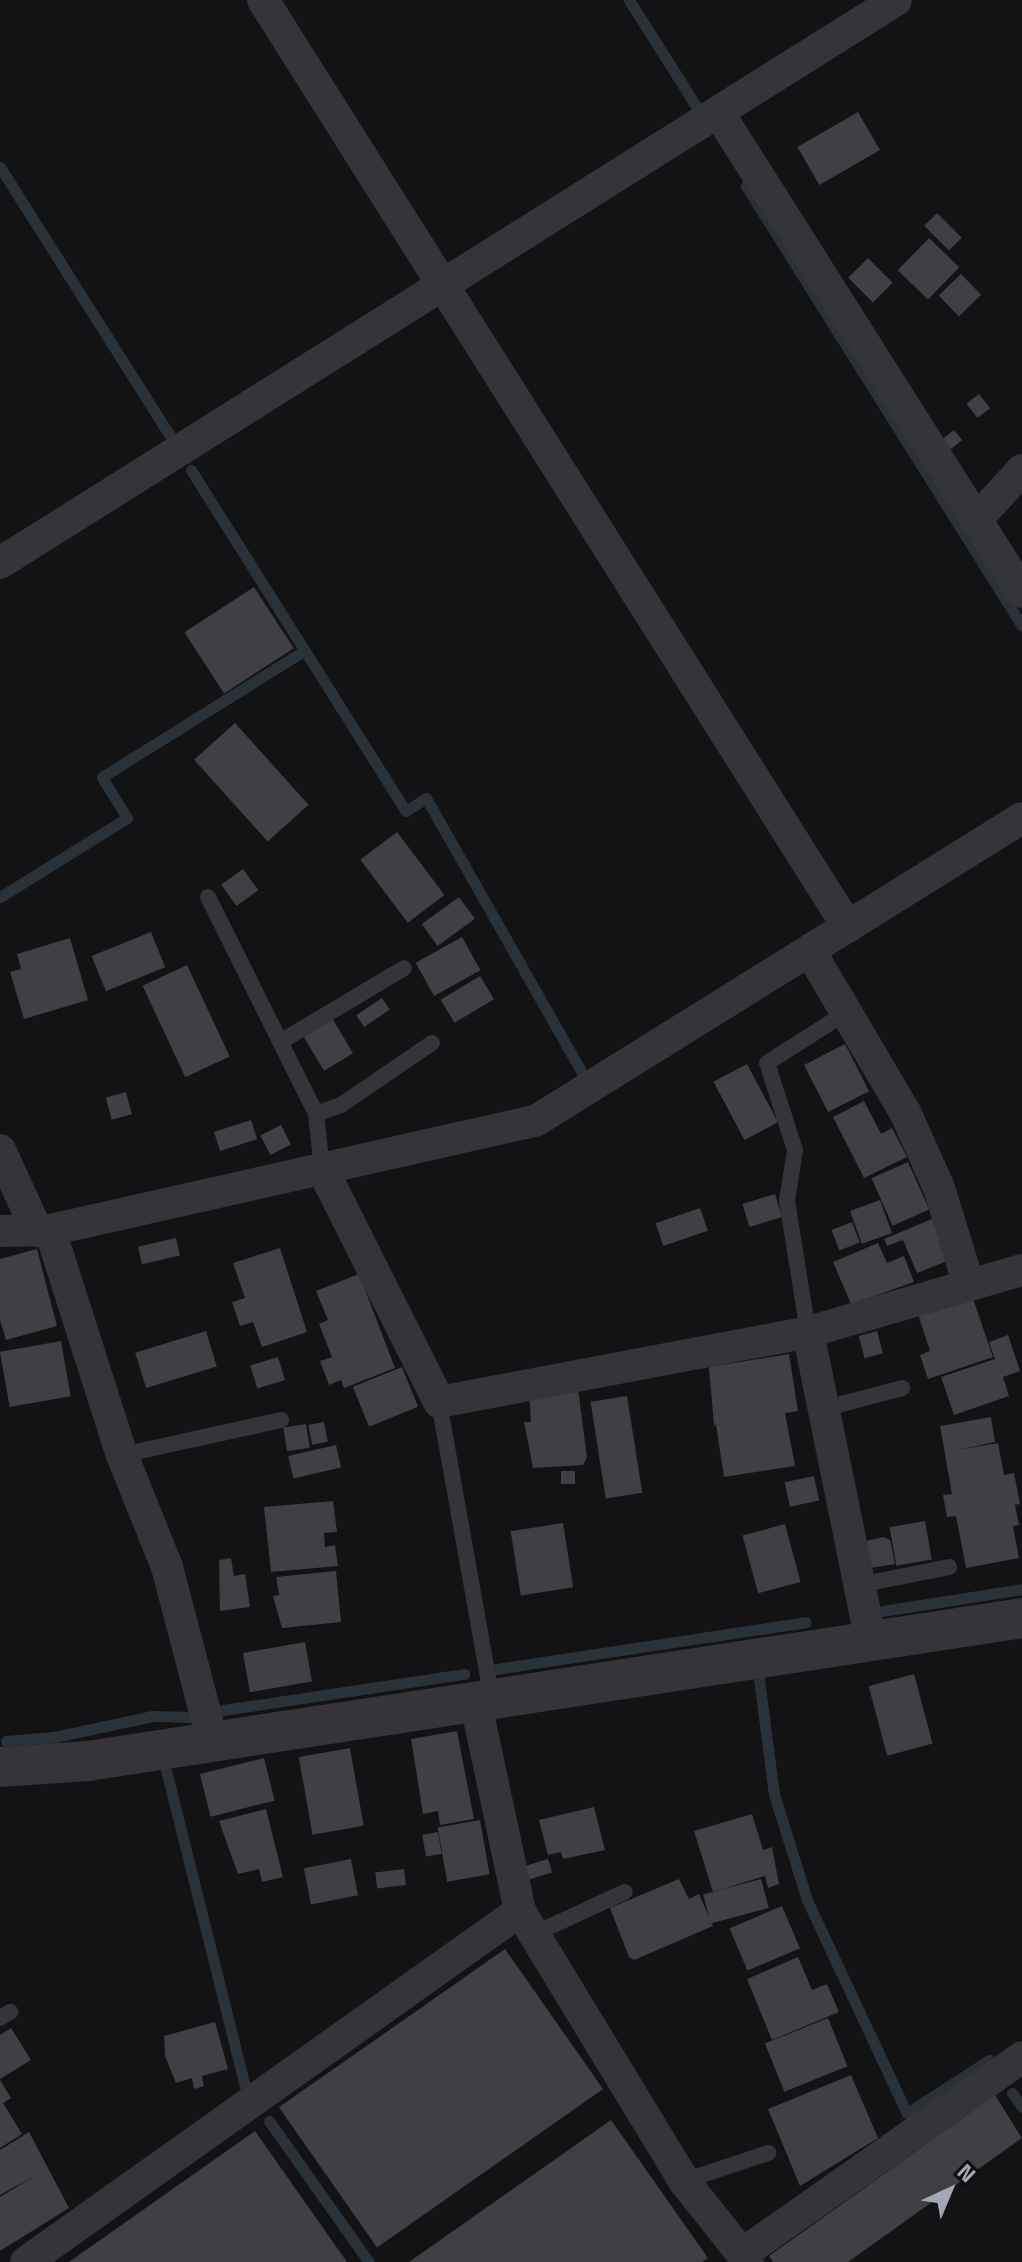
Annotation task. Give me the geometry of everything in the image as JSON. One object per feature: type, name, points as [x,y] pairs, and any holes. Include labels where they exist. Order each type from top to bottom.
[{"type":"street","points":[[263,0],[848,927]]},
{"type":"street","points":[[0,563],[896,0]]},
{"type":"street","points":[[718,112],[1022,592]]},
{"type":"street","points":[[976,520],[1022,470]]},
{"type":"street","points":[[0,1231],[43,1231],[537,1120],[1022,818]]},
{"type":"street","points":[[810,951],[906,1114],[934,1175],[969,1285]]},
{"type":"street","points":[[0,1150],[43,1231],[122,1455],[167,1567],[213,1742]]},
{"type":"street","points":[[322,1168],[439,1402],[808,1332],[1022,1270]]},
{"type":"street","points":[[808,1332],[870,1638]]},
{"type":"street","points":[[0,1767],[88,1761],[484,1702],[870,1638],[1022,1618]]},
{"type":"street","points":[[484,1702],[527,1922],[684,2181],[745,2258],[1022,2057]]},
{"type":"street","points":[[26,2262],[527,1922]]},
{"type":"lane","points":[[208,897],[316,1114],[322,1168]]},
{"type":"lane","points":[[280,1042],[404,968]]},
{"type":"lane","points":[[808,1332],[787,1201],[795,1150],[767,1063],[847,1012]]},
{"type":"lane","points":[[316,1114],[341,1105],[432,1043]]},
{"type":"lane","points":[[823,1409],[902,1388]]},
{"type":"lane","points":[[439,1402],[484,1702]]},
{"type":"lane","points":[[122,1455],[281,1420]]},
{"type":"lane","points":[[859,1585],[949,1567]]},
{"type":"lane","points":[[527,1922],[625,1892]]},
{"type":"lane","points":[[684,2181],[768,2153]]},
{"type":"building","points":[[858,112],[880,150],[819,185],[797,147]]},
{"type":"building","points":[[937,213],[962,238],[949,250],[924,226]]},
{"type":"building","points":[[929,238],[959,267],[928,300],[898,270]]},
{"type":"building","points":[[868,258],[893,283],[873,303],[848,278]]},
{"type":"building","points":[[961,274],[981,295],[959,316],[939,296]]},
{"type":"building","points":[[979,394],[990,408],[977,418],[966,404]]},
{"type":"building","points":[[954,430],[962,440],[947,452],[939,442]]},
{"type":"building","points":[[254,587],[294,648],[224,693],[184,632]]},
{"type":"building","points":[[235,723],[309,805],[268,842],[194,760]]},
{"type":"building","points":[[397,832],[445,895],[408,923],[360,860]]},
{"type":"building","points":[[243,869],[258,890],[236,906],[221,885]]},
{"type":"building","points":[[459,897],[475,919],[438,946],[422,924]]},
{"type":"building","points":[[151,932],[165,967],[106,991],[92,956]]},
{"type":"building","points":[[462,937],[480,970],[434,996],[416,963]]},
{"type":"building","points":[[70,938],[88,1000],[24,1019],[10,972],[21,969],[17,954]]},
{"type":"building","points":[[187,965],[230,1057],[185,1077],[143,986]]},
{"type":"building","points":[[480,976],[494,999],[454,1023],[441,1000]]},
{"type":"building","points":[[382,998],[390,1010],[364,1027],[356,1015]]},
{"type":"building","points":[[332,1018],[353,1053],[324,1071],[303,1036]]},
{"type":"building","points":[[845,1044],[869,1091],[828,1112],[804,1065]]},
{"type":"building","points":[[747,1064],[778,1122],[744,1140],[713,1082]]},
{"type":"building","points":[[126,1092],[132,1114],[112,1120],[106,1097]]},
{"type":"building","points":[[864,1101],[881,1134],[892,1128],[907,1157],[864,1178],[833,1117]]},
{"type":"building","points":[[251,1120],[257,1139],[220,1151],[214,1132]]},
{"type":"building","points":[[281,1125],[291,1145],[270,1155],[261,1135]]},
{"type":"building","points":[[908,1162],[929,1210],[893,1226],[871,1178]]},
{"type":"building","points":[[775,1194],[782,1217],[750,1227],[742,1204]]},
{"type":"building","points":[[880,1200],[892,1233],[862,1244],[850,1211]]},
{"type":"building","points":[[700,1208],[708,1231],[663,1246],[656,1223]]},
{"type":"building","points":[[932,1219],[950,1260],[917,1273],[903,1240],[887,1246],[884,1239]]},
{"type":"building","points":[[852,1222],[860,1243],[839,1250],[831,1230]]},
{"type":"building","points":[[176,1238],[180,1256],[142,1264],[138,1247]]},
{"type":"building","points":[[878,1243],[887,1263],[904,1256],[914,1282],[851,1304],[833,1262]]},
{"type":"building","points":[[280,1248],[307,1332],[262,1347],[253,1322],[240,1326],[232,1302],[245,1298],[233,1263]]},
{"type":"building","points":[[37,1249],[57,1326],[6,1340],[0,1320],[0,1259]]},
{"type":"building","points":[[359,1274],[395,1368],[344,1388],[341,1380],[329,1385],[320,1361],[332,1357],[319,1324],[328,1320],[316,1291]]},
{"type":"building","points":[[972,1296],[993,1357],[928,1379],[920,1355],[930,1351],[918,1314]]},
{"type":"building","points":[[206,1331],[217,1366],[146,1388],[135,1353]]},
{"type":"building","points":[[877,1331],[883,1353],[865,1358],[859,1336]]},
{"type":"building","points":[[1008,1335],[1020,1371],[1003,1377],[1009,1396],[954,1415],[941,1377],[995,1359],[989,1342]]},
{"type":"building","points":[[61,1341],[71,1396],[10,1407],[0,1352]]},
{"type":"building","points":[[789,1354],[798,1411],[785,1413],[795,1466],[724,1477],[716,1425],[724,1424],[714,1425],[709,1367]]},
{"type":"building","points":[[278,1357],[285,1380],[257,1388],[250,1365]]},
{"type":"building","points":[[402,1367],[418,1407],[369,1427],[353,1387]]},
{"type":"building","points":[[578,1388],[587,1458],[583,1465],[533,1468],[524,1422],[531,1422],[529,1391]]},
{"type":"building","points":[[627,1396],[642,1493],[606,1499],[590,1402]]},
{"type":"building","points":[[991,1417],[995,1442],[958,1450],[998,1443],[1004,1475],[1014,1473],[1020,1504],[1015,1505],[1019,1525],[1013,1526],[1019,1558],[966,1568],[956,1516],[947,1517],[943,1495],[952,1494],[940,1426]]},
{"type":"building","points":[[324,1422],[328,1442],[312,1445],[308,1425]]},
{"type":"building","points":[[306,1424],[310,1448],[287,1451],[283,1428]]},
{"type":"building","points":[[336,1445],[341,1467],[293,1478],[288,1456]]},
{"type":"building","points":[[561,1471],[575,1471],[575,1484],[561,1484]]},
{"type":"building","points":[[814,1476],[819,1500],[790,1507],[785,1482]]},
{"type":"building","points":[[333,1501],[337,1532],[324,1533],[325,1547],[335,1545],[338,1566],[271,1572],[264,1507]]},
{"type":"building","points":[[925,1521],[932,1559],[896,1566],[890,1527]]},
{"type":"building","points":[[563,1523],[573,1587],[521,1595],[511,1531]]},
{"type":"building","points":[[785,1524],[801,1582],[758,1593],[742,1535]]},
{"type":"building","points":[[884,1537],[890,1540],[895,1564],[871,1568],[866,1541]]},
{"type":"building","points":[[231,1558],[234,1576],[245,1574],[250,1607],[220,1611],[219,1560]]},
{"type":"building","points":[[336,1571],[341,1622],[282,1628],[273,1596],[279,1595],[276,1577]]},
{"type":"building","points":[[305,1642],[312,1681],[250,1692],[243,1653]]},
{"type":"building","points":[[914,1674],[933,1744],[887,1756],[869,1686]]},
{"type":"building","points":[[457,1731],[474,1819],[440,1825],[438,1811],[423,1814],[411,1739]]},
{"type":"building","points":[[350,1748],[364,1826],[313,1835],[299,1757]]},
{"type":"building","points":[[264,1758],[275,1801],[211,1817],[200,1774]]},
{"type":"building","points":[[594,1807],[605,1850],[563,1859],[561,1852],[548,1855],[539,1820]]},
{"type":"building","points":[[266,1809],[283,1877],[262,1882],[259,1869],[238,1874],[219,1821]]},
{"type":"building","points":[[752,1814],[763,1850],[772,1847],[779,1884],[768,1888],[765,1876],[713,1892],[694,1831]]},
{"type":"building","points":[[480,1820],[490,1874],[447,1882],[438,1827]]},
{"type":"building","points":[[438,1832],[442,1854],[426,1856],[422,1835]]},
{"type":"building","points":[[351,1859],[358,1895],[311,1904],[304,1868]]},
{"type":"building","points":[[548,1859],[552,1872],[529,1879],[525,1866]]},
{"type":"building","points":[[404,1869],[406,1885],[377,1888],[375,1873]]},
{"type":"building","points":[[679,1879],[689,1899],[699,1894],[713,1926],[634,1960],[629,1957],[610,1908]]},
{"type":"building","points":[[761,1879],[769,1908],[711,1924],[703,1895]]},
{"type":"building","points":[[782,1906],[800,1948],[748,1971],[730,1928]]},
{"type":"building","points":[[505,1949],[603,2089],[377,2247],[279,2107]]},
{"type":"building","points":[[798,1957],[812,1990],[827,1984],[839,2012],[772,2040],[747,1979]]},
{"type":"building","points":[[828,2018],[847,2066],[784,2092],[765,2043]]},
{"type":"building","points":[[215,2022],[228,2069],[202,2076],[204,2086],[194,2089],[192,2078],[176,2083],[165,2056],[164,2036]]},
{"type":"building","points":[[11,2028],[31,2060],[0,2079],[0,2035]]},
{"type":"building","points":[[851,2075],[878,2138],[800,2186],[768,2109]]},
{"type":"building","points":[[0,2080],[11,2098],[3,2103],[22,2134],[0,2148]]},
{"type":"building","points":[[995,2095],[1022,2138],[848,2262],[773,2262],[769,2256]]},
{"type":"building","points":[[611,2120],[708,2258],[702,2262],[409,2262]]},
{"type":"building","points":[[255,2131],[347,2262],[69,2262]]},
{"type":"building","points":[[29,2132],[69,2208],[0,2251],[0,2197],[36,2175],[0,2195],[0,2150]]},
{"type":"waterway","points":[[629,0],[698,109]]},
{"type":"waterway","points":[[0,167],[171,438]]},
{"type":"waterway","points":[[746,186],[1022,626]]},
{"type":"waterway","points":[[191,470],[406,811],[426,798],[582,1073]]},
{"type":"waterway","points":[[0,897],[127,818],[102,777],[305,650]]},
{"type":"waterway","points":[[882,1611],[1022,1589]]},
{"type":"waterway","points":[[496,1669],[805,1622]]},
{"type":"waterway","points":[[223,1710],[464,1674]]},
{"type":"waterway","points":[[759,1679],[774,1794],[807,1900],[907,2113],[989,2060]]},
{"type":"waterway","points":[[6,1741],[54,1737],[153,1716],[193,1717]]},
{"type":"waterway","points":[[166,1770],[245,2086]]},
{"type":"waterway","points":[[1012,2093],[1022,2107]]},
{"type":"waterway","points":[[269,2121],[369,2262]]}]
